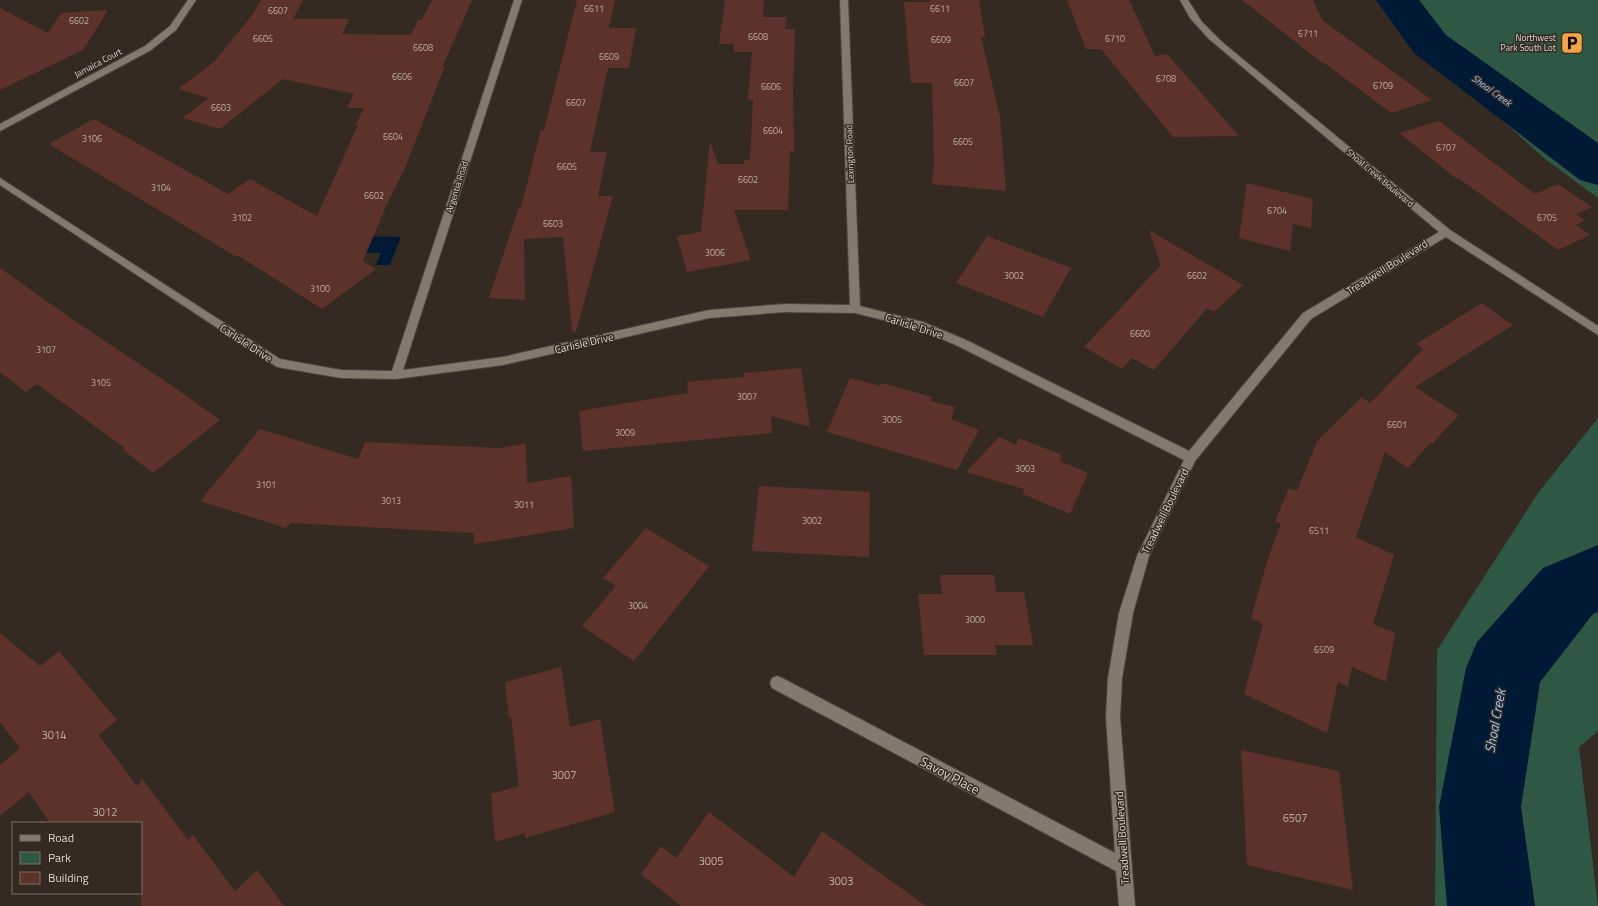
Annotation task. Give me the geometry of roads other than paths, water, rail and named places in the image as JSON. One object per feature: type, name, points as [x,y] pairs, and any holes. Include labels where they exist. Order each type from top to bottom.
[{"type":"street","name":"Jamaica Court","points":[[0,128],[148,48],[173,28],[192,0]]},
{"type":"street","name":"Argentia Road","points":[[396,375],[518,0]]},
{"type":"street","name":"Lexington Road","points":[[844,0],[855,309]]},
{"type":"street","name":"Shoal Creek Boulevard","points":[[1184,0],[1186,6],[1203,30],[1446,232],[1598,331]]},
{"type":"street","name":"Carlisle Drive","points":[[0,181],[277,363],[341,374],[396,375],[503,361],[709,314],[785,308],[855,309],[919,325],[962,343],[1191,458]]},
{"type":"street","name":"Treadwell Boulevard","points":[[1127,906],[1113,717],[1114,678],[1126,613],[1143,556],[1191,458],[1307,316],[1446,232]]},
{"type":"street","name":"Savoy Place","points":[[777,683],[1124,866]]},
{"type":"water","points":[[354,236],[401,237],[390,265],[376,265],[381,253],[351,253]]},
{"type":"waterway","name":"Shoal Creek","points":[[1397,0],[1430,44],[1598,168]]},
{"type":"waterway","name":"Shoal Creek","points":[[1491,906],[1480,807],[1504,668],[1568,591],[1598,577]]},
{"type":"place","name":"Northwest Park South Lot","points":[[1572,43]]}]
